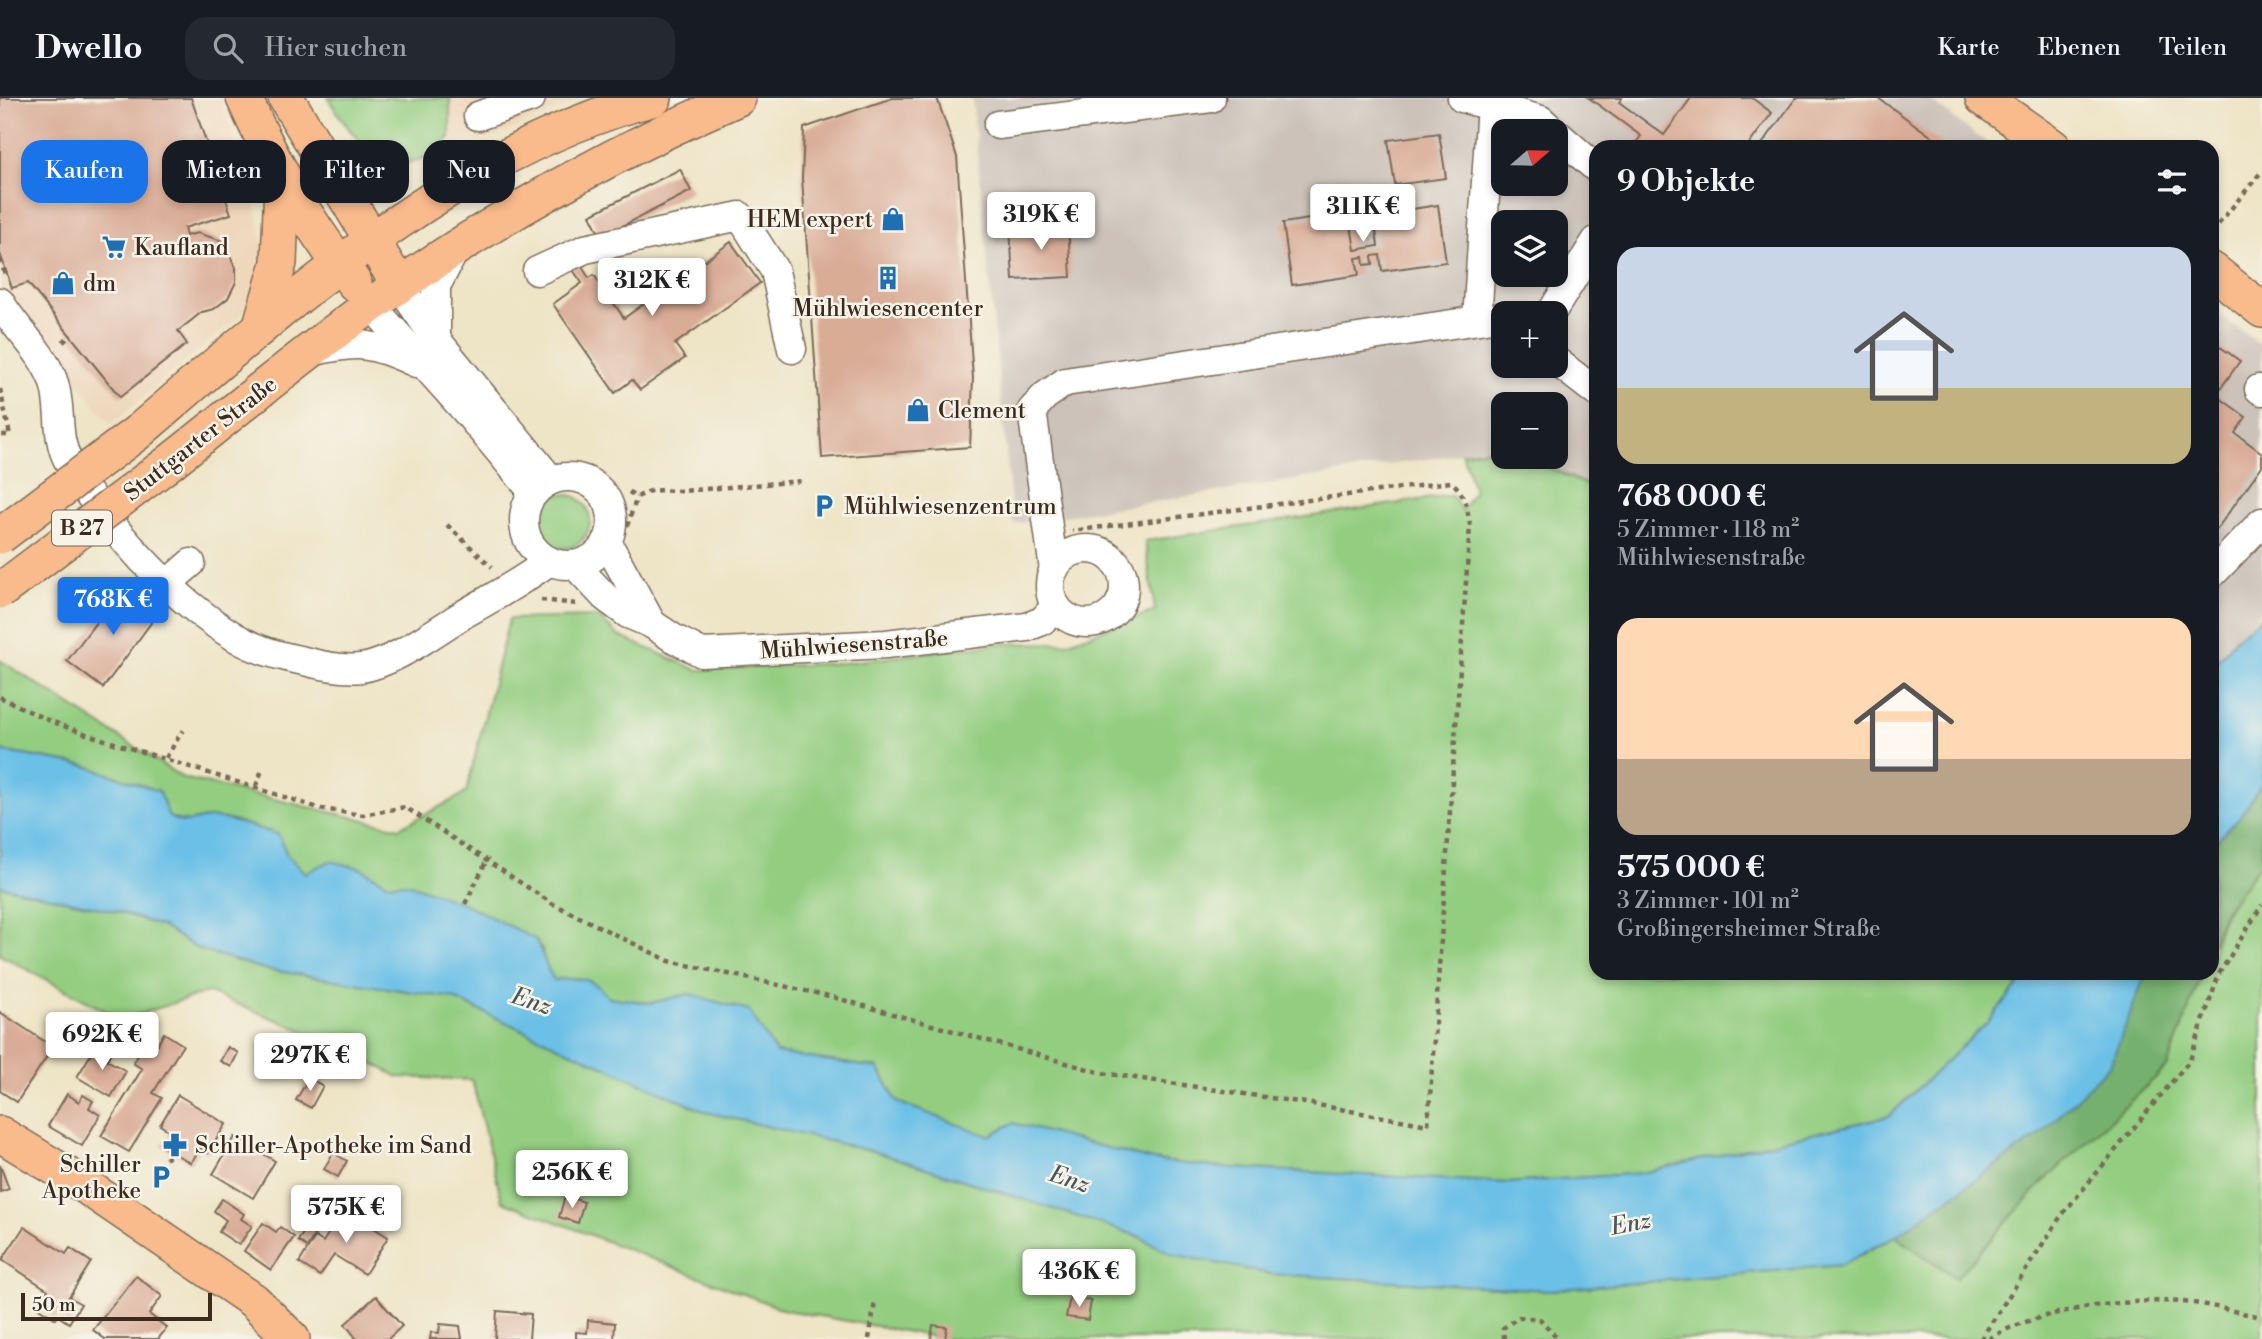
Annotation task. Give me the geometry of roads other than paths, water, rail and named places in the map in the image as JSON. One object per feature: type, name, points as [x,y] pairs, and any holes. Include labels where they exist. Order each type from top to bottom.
[{"type":"main road","points":[[244,98],[263,140]]},
{"type":"main road","points":[[286,98],[313,140]]},
{"type":"main road","name":"B 27","points":[[373,239],[501,161],[580,125],[654,98]]},
{"type":"main road","name":"B 27","points":[[399,285],[563,182],[654,134],[738,98]]},
{"type":"main road","points":[[1983,98],[2043,140]]},
{"type":"main road","points":[[286,187],[371,305]]},
{"type":"main road","points":[[260,328],[279,263],[281,203]]},
{"type":"main road","points":[[352,203],[399,285]]},
{"type":"main road","name":"Stuttgarter Straße","points":[[0,536],[138,432],[260,328],[373,239]]},
{"type":"main road","points":[[2219,276],[2262,310]]},
{"type":"main road","name":"Stuttgarter Straße","points":[[0,591],[399,285]]},
{"type":"main road","points":[[0,1134],[88,1187],[254,1301],[292,1339]]},
{"type":"street","points":[[478,116],[531,98]]},
{"type":"street","points":[[998,125],[1212,98]]},
{"type":"street","points":[[1462,98],[1508,105],[1539,119]]},
{"type":"street","points":[[1054,570],[1069,554],[1092,549],[1114,560],[1124,582],[1119,606],[1100,622],[1075,622],[1056,606],[1050,583],[1054,570],[1051,534],[1032,410],[1045,396],[1065,382],[1490,320],[1508,105]]},
{"type":"street","points":[[1568,143],[1589,162]]},
{"type":"street","points":[[537,271],[585,249],[740,216],[775,271],[792,349]]},
{"type":"street","points":[[436,339],[436,286],[456,248]]},
{"type":"street","points":[[1558,301],[1589,252]]},
{"type":"street","points":[[399,285],[542,486]]},
{"type":"street","points":[[0,302],[44,359],[57,395],[59,438],[69,462],[99,511],[201,614],[236,638],[269,652],[332,668],[364,668],[394,655],[513,588],[551,557]]},
{"type":"street","points":[[371,305],[542,486]]},
{"type":"street","points":[[309,353],[340,345],[363,344],[382,347],[428,368]]},
{"type":"street","points":[[1568,370],[1589,386]]},
{"type":"street","points":[[465,614],[501,576],[551,557],[588,561],[607,542],[612,514],[598,489],[576,477],[542,486],[524,518],[551,557]]},
{"type":"street","points":[[2219,567],[2262,522]]},
{"type":"street","name":"Mühlwiesenstraße","points":[[607,542],[652,624]]},
{"type":"street","name":"Mühlwiesenstraße","points":[[551,557],[628,614],[652,624],[702,653],[764,652],[926,641],[1027,627],[1042,621],[1056,606]]},
{"type":"street","points":[[168,583],[191,563]]},
{"type":"water","points":[[2262,616],[2262,783],[2240,816],[2219,838],[2219,658],[2235,639]]},
{"type":"water","name":"Enz","points":[[0,751],[83,765],[159,791],[169,817],[183,822],[217,818],[278,834],[287,855],[305,873],[330,861],[360,868],[389,884],[407,883],[465,904],[535,939],[554,980],[590,981],[608,997],[651,1003],[689,994],[749,1011],[776,1053],[878,1068],[897,1102],[989,1136],[1013,1123],[1152,1160],[1213,1167],[1509,1183],[1642,1173],[1889,1116],[1987,1023],[2022,980],[2143,980],[2110,1065],[2041,1134],[1895,1236],[1842,1265],[1550,1290],[1270,1274],[1172,1254],[1138,1236],[876,1152],[706,1112],[452,998],[264,969],[198,949],[163,927],[119,912],[0,886]]},
{"type":"place","name":"HEM expert","points":[[893,219]]},
{"type":"place","name":"Kaufland","points":[[114,247]]},
{"type":"place","name":"Mühlwiesencenter","points":[[888,278]]},
{"type":"place","name":"dm","points":[[63,283]]},
{"type":"place","name":"Clement","points":[[918,410]]},
{"type":"place","name":"Mühlwiesenzentrum","points":[[824,506]]},
{"type":"place","name":"Schiller-Apotheke im Sand","points":[[175,1145]]},
{"type":"place","name":"Schiller Apotheke","points":[[161,1177]]}]
